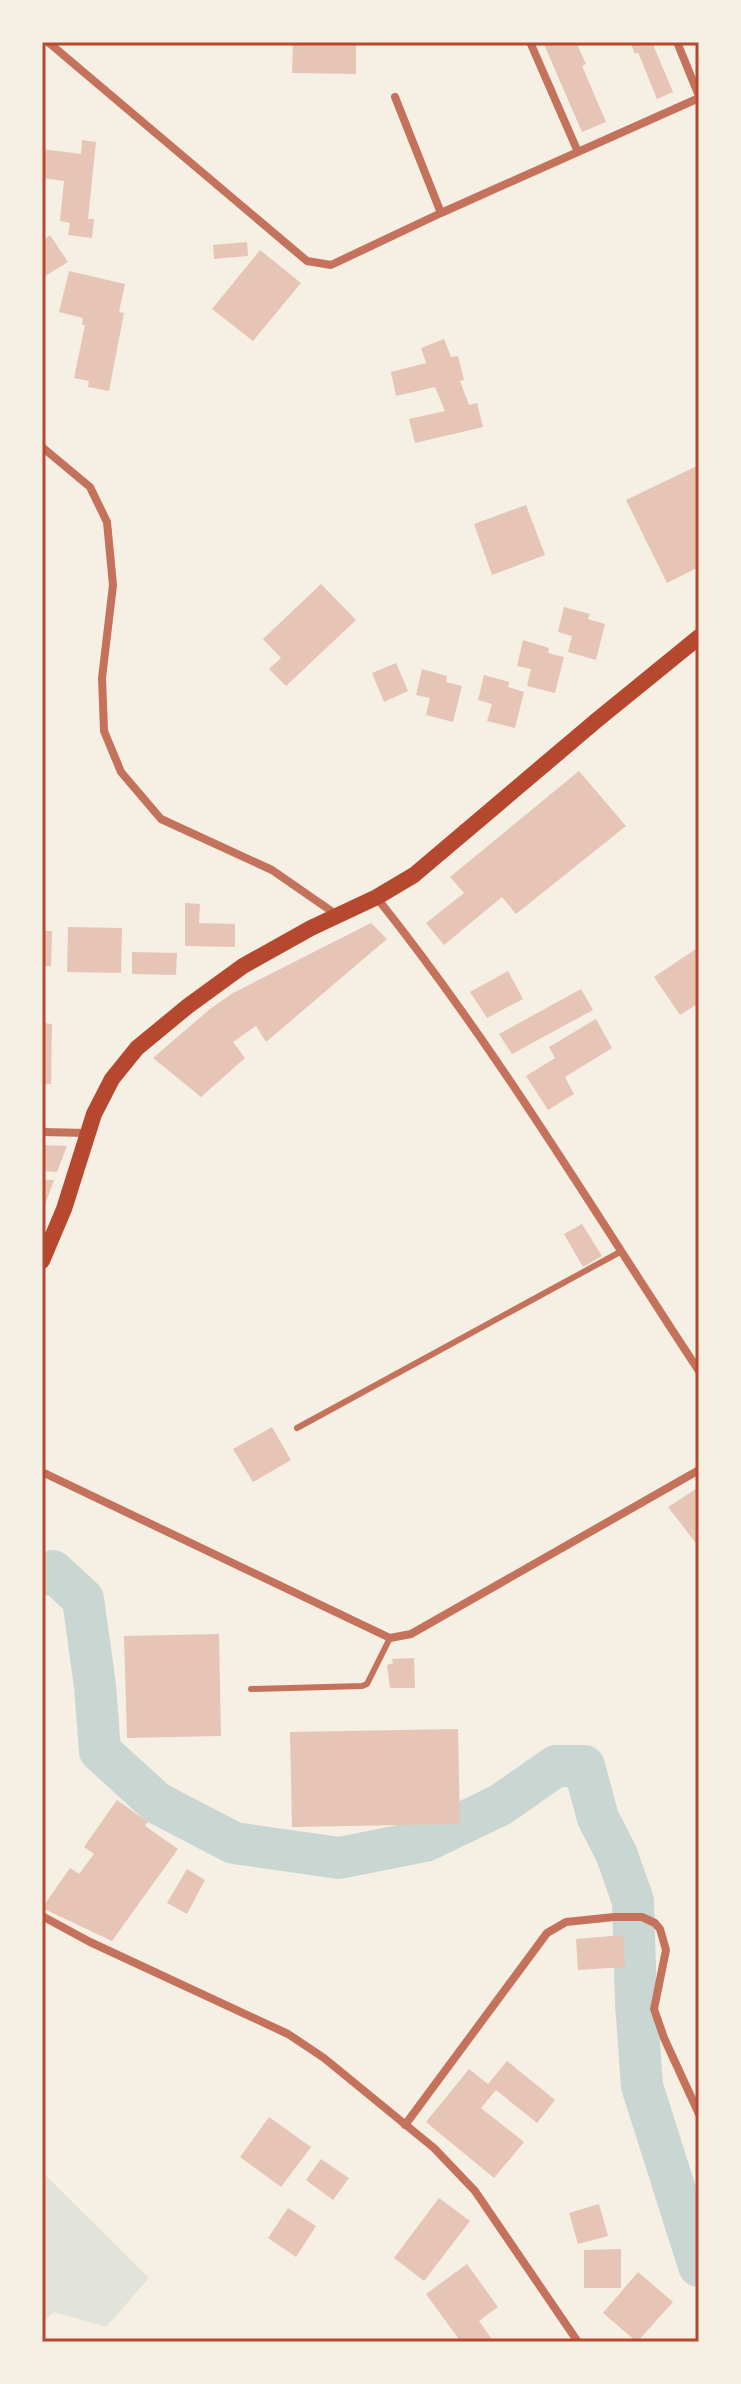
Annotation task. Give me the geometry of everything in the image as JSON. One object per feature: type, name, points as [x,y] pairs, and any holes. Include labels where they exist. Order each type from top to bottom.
[{"type":"main road","points":[[42,1261],[64,1209],[94,1114],[112,1079],[137,1048],[243,966],[414,875],[699,637]]},
{"type":"street","points":[[48,42],[307,261],[331,265],[699,97],[677,42]]},
{"type":"street","points":[[530,42],[578,152]]},
{"type":"street","points":[[395,97],[441,213]]},
{"type":"street","points":[[42,447],[90,487],[107,522],[113,585],[102,678],[104,731],[121,772],[161,819],[272,870],[337,915]]},
{"type":"street","points":[[377,897],[434,971],[540,1126],[699,1371]]},
{"type":"street","points":[[42,1132],[88,1133]]},
{"type":"street","points":[[42,1472],[390,1638],[411,1634],[699,1470]]},
{"type":"street","points":[[42,1916],[90,1942],[288,2034],[324,2058],[434,2148],[475,2191],[578,2342]]},
{"type":"street","points":[[405,2125],[547,1933],[566,1922],[614,1917],[642,1917],[655,1923],[664,1935],[666,1950],[654,2009],[699,2114]]},
{"type":"lane","points":[[297,1428],[620,1252]]},
{"type":"lane","points":[[251,1689],[362,1686],[367,1684],[390,1638]]},
{"type":"shaded area","points":[[42,2172],[149,2278],[106,2327],[54,2312],[42,2323]]},
{"type":"building","points":[[293,42],[356,42],[356,74],[292,73]]},
{"type":"building","points":[[543,42],[576,42],[586,64],[582,66],[606,122],[582,132]]},
{"type":"building","points":[[630,42],[652,42],[673,92],[657,99],[638,52],[635,54]]},
{"type":"building","points":[[82,140],[96,142],[88,219],[94,219],[92,238],[68,235],[70,223],[60,221],[64,181],[42,178],[42,149],[81,154]]},
{"type":"building","points":[[50,235],[68,262],[42,278],[42,241]]},
{"type":"building","points":[[247,242],[248,256],[214,259],[213,245]]},
{"type":"building","points":[[260,250],[301,283],[253,341],[212,309]]},
{"type":"building","points":[[69,271],[125,284],[119,312],[124,313],[109,391],[88,387],[89,381],[74,378],[85,325],[82,325],[83,318],[59,312]]},
{"type":"building","points":[[444,339],[451,357],[458,356],[464,380],[460,381],[469,405],[477,403],[483,427],[415,443],[409,419],[445,411],[435,387],[396,396],[391,372],[426,363],[421,348]]},
{"type":"building","points":[[699,465],[699,567],[667,583],[626,500]]},
{"type":"building","points":[[526,505],[545,555],[492,575],[474,524]]},
{"type":"building","points":[[321,584],[356,620],[286,686],[269,669],[281,658],[263,639]]},
{"type":"building","points":[[564,607],[590,614],[588,619],[605,624],[596,660],[568,652],[572,636],[558,632]]},
{"type":"building","points":[[523,640],[549,648],[548,653],[564,657],[555,693],[527,686],[531,669],[517,666]]},
{"type":"building","points":[[396,663],[408,691],[384,702],[372,673]]},
{"type":"building","points":[[422,669],[447,676],[446,682],[462,686],[453,722],[426,715],[430,698],[416,695]]},
{"type":"building","points":[[484,675],[509,682],[508,687],[524,692],[515,728],[487,721],[492,704],[478,700]]},
{"type":"building","points":[[579,771],[626,826],[516,914],[502,897],[444,945],[426,923],[464,893],[450,877]]},
{"type":"building","points":[[185,903],[200,904],[199,923],[235,924],[235,947],[185,946]]},
{"type":"building","points":[[371,923],[387,939],[266,1042],[256,1026],[233,1042],[245,1058],[201,1097],[153,1058],[233,993]]},
{"type":"building","points":[[68,927],[122,928],[121,973],[67,972]]},
{"type":"building","points":[[42,931],[52,931],[51,966],[42,966]]},
{"type":"building","points":[[699,947],[699,1003],[680,1015],[654,977]]},
{"type":"building","points":[[132,952],[177,953],[176,975],[132,974]]},
{"type":"building","points":[[508,971],[523,999],[487,1018],[470,992]]},
{"type":"building","points":[[581,989],[593,1010],[512,1054],[499,1034]]},
{"type":"building","points":[[596,1019],[612,1048],[565,1077],[574,1094],[548,1110],[526,1076],[555,1058],[549,1047]]},
{"type":"building","points":[[42,1023],[52,1024],[51,1084],[42,1084]]},
{"type":"building","points":[[42,1145],[67,1146],[57,1172],[42,1171]]},
{"type":"building","points":[[42,1180],[54,1180],[42,1213]]},
{"type":"building","points":[[582,1224],[602,1256],[583,1267],[564,1234]]},
{"type":"building","points":[[272,1427],[291,1460],[253,1482],[233,1449]]},
{"type":"building","points":[[699,1487],[699,1547],[668,1507]]},
{"type":"building","points":[[219,1634],[221,1736],[127,1738],[124,1636]]},
{"type":"building","points":[[414,1658],[415,1688],[390,1688],[387,1665],[393,1663],[392,1659]]},
{"type":"building","points":[[458,1729],[460,1824],[292,1827],[290,1732]]},
{"type":"building","points":[[117,1800],[148,1822],[145,1826],[178,1849],[112,1941],[42,1908],[70,1868],[79,1874],[94,1854],[84,1847]]},
{"type":"building","points":[[187,1869],[205,1880],[187,1914],[167,1903]]},
{"type":"building","points":[[623,1935],[625,1967],[578,1970],[576,1939]]},
{"type":"building","points":[[507,2061],[555,2100],[537,2123],[496,2090],[481,2108],[524,2142],[494,2178],[426,2122],[469,2069],[488,2084]]},
{"type":"building","points":[[269,2117],[311,2147],[281,2187],[240,2157]]},
{"type":"building","points":[[321,2159],[349,2178],[333,2200],[306,2180]]},
{"type":"building","points":[[439,2198],[470,2221],[424,2281],[394,2258]]},
{"type":"building","points":[[599,2204],[608,2236],[578,2244],[569,2213]]},
{"type":"building","points":[[288,2208],[316,2226],[296,2257],[268,2238]]},
{"type":"building","points":[[621,2249],[621,2288],[584,2288],[584,2250]]},
{"type":"building","points":[[467,2264],[498,2307],[479,2321],[494,2342],[461,2342],[426,2294]]},
{"type":"building","points":[[638,2272],[673,2302],[637,2342],[603,2313]]},
{"type":"waterway","points":[[42,1575],[53,1571],[83,1599],[100,1751],[157,1803],[234,1843],[339,1858],[425,1841],[500,1805],[556,1766],[584,1766],[598,1818],[616,1853],[633,1901],[642,2086],[699,2266]]}]
